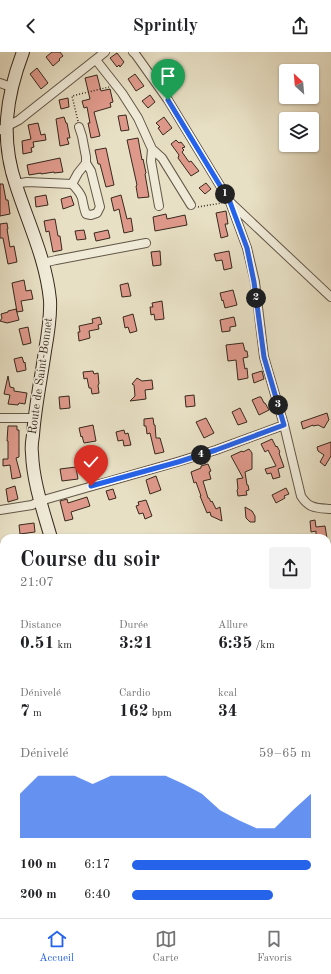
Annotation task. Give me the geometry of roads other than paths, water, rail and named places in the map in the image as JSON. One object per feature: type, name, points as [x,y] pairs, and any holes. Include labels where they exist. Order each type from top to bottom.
[{"type":"street","name":"Route de Saint-Bonnet","points":[[22,52],[6,85],[9,98],[3,129],[15,184],[38,244],[50,301],[50,325],[34,418],[32,452],[35,478],[50,534]]},
{"type":"street","points":[[3,129],[19,120],[105,52]]},
{"type":"street","points":[[133,52],[168,100],[230,202],[247,248],[254,282],[264,357],[284,425],[301,496],[305,503],[309,506],[314,508],[331,509]]},
{"type":"street","points":[[96,60],[116,85],[138,118],[152,149],[162,158],[191,205]]},
{"type":"street","points":[[15,184],[27,182],[72,184],[79,191],[86,214],[91,215],[97,213],[100,207],[90,171],[86,163],[85,150],[79,127]]},
{"type":"street","points":[[152,149],[151,160],[159,206]]},
{"type":"street","points":[[72,184],[86,163]]},
{"type":"street","points":[[230,202],[331,297]]},
{"type":"street","points":[[43,264],[146,243]]},
{"type":"street","points":[[0,418],[34,418]]},
{"type":"street","points":[[0,510],[32,505],[40,501],[178,462],[284,425]]}]
